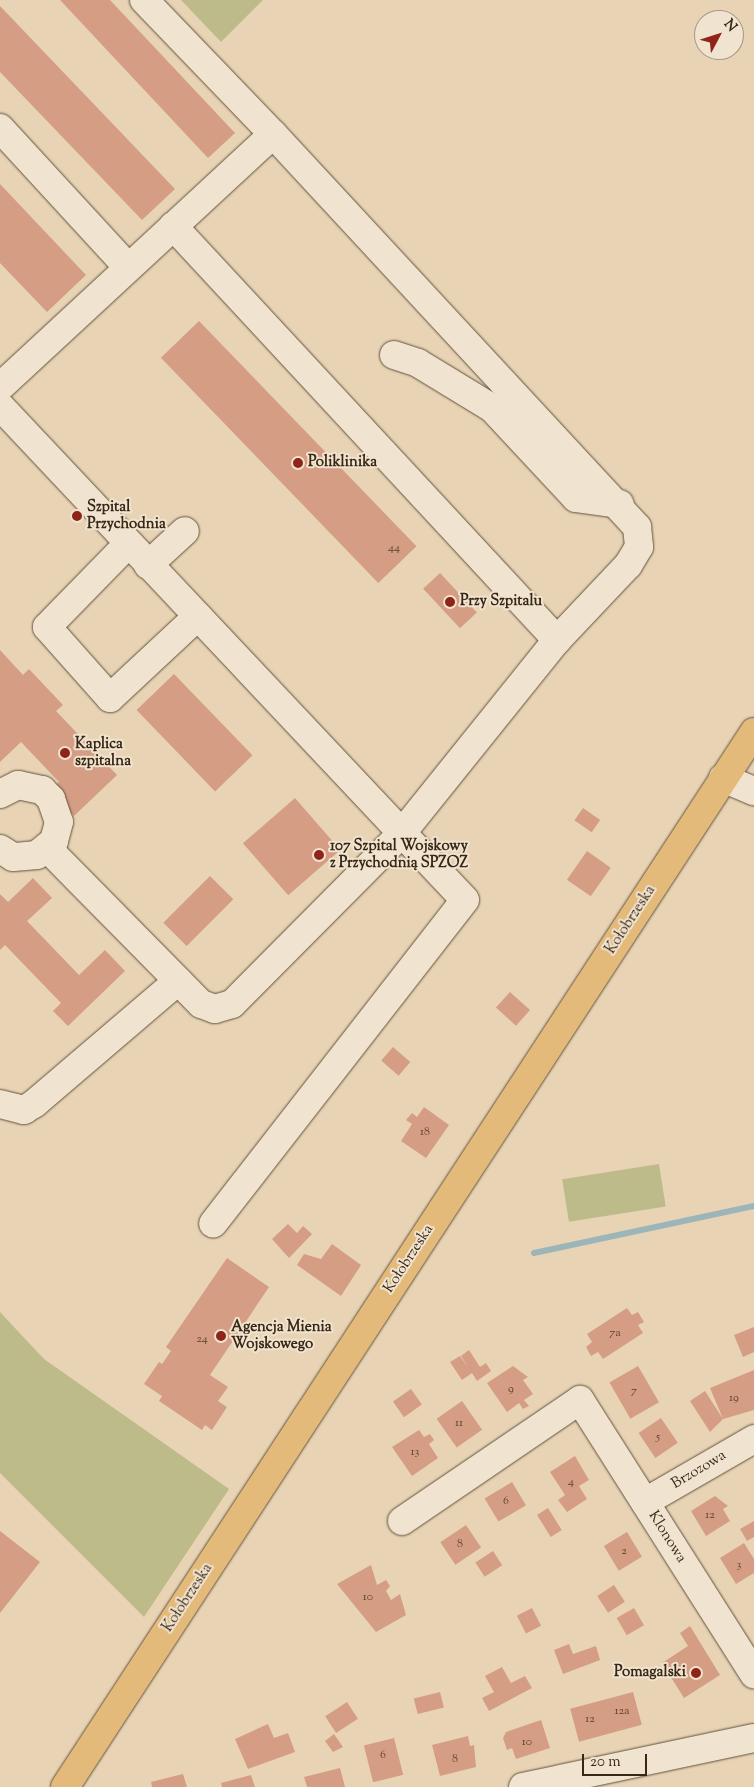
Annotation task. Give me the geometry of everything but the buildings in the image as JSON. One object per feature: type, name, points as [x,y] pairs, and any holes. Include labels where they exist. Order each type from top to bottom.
[{"type":"main road","name":"Kołobrzeska","points":[[65,1787],[754,732]]},
{"type":"street","points":[[48,849],[200,1004],[215,1009],[232,1004],[402,833],[557,640],[639,547],[637,528],[620,504],[273,134],[144,0]]},
{"type":"street","points":[[0,128],[127,266]]},
{"type":"street","points":[[0,387],[127,266],[273,134]]},
{"type":"street","points":[[173,226],[557,640]]},
{"type":"street","points":[[394,355],[418,363],[492,408],[576,498],[620,504]]},
{"type":"street","points":[[0,406],[465,900],[213,1224]]},
{"type":"street","points":[[148,565],[185,531]]},
{"type":"street","points":[[128,544],[47,627],[110,698],[198,616]]},
{"type":"street","points":[[723,778],[754,791]]},
{"type":"street","points":[[0,794],[31,786],[52,799],[60,822],[48,849],[25,858],[0,849]]},
{"type":"street","points":[[0,1104],[24,1110],[35,1103],[178,981]]},
{"type":"street","name":"Klonowa","points":[[402,1521],[580,1400],[754,1674]]},
{"type":"street","name":"Brzozowa","points":[[645,1502],[754,1440]]},
{"type":"street","points":[[523,1787],[588,1780],[754,1738]]},
{"type":"shaded area","points":[[181,0],[263,0],[221,42]]},
{"type":"shaded area","points":[[659,1164],[666,1206],[569,1222],[562,1179]]},
{"type":"shaded area","points":[[0,1312],[44,1359],[229,1489],[144,1617],[0,1473]]},
{"type":"waterway","points":[[534,1253],[754,1206]]},
{"type":"place","name":"Poliklinika","points":[[298,463]]},
{"type":"place","name":"Szpital Przychodnia","points":[[77,516]]},
{"type":"place","name":"Przy Szpitalu","points":[[450,602]]},
{"type":"place","name":"Kaplica szpitalna","points":[[65,753]]},
{"type":"place","name":"107 Szpital Wojskowy z Przychodnią SPZOZ","points":[[319,855]]},
{"type":"place","name":"Agencja Mienia Wojskowego","points":[[221,1336]]},
{"type":"place","name":"Pomagalski","points":[[696,1673]]}]
